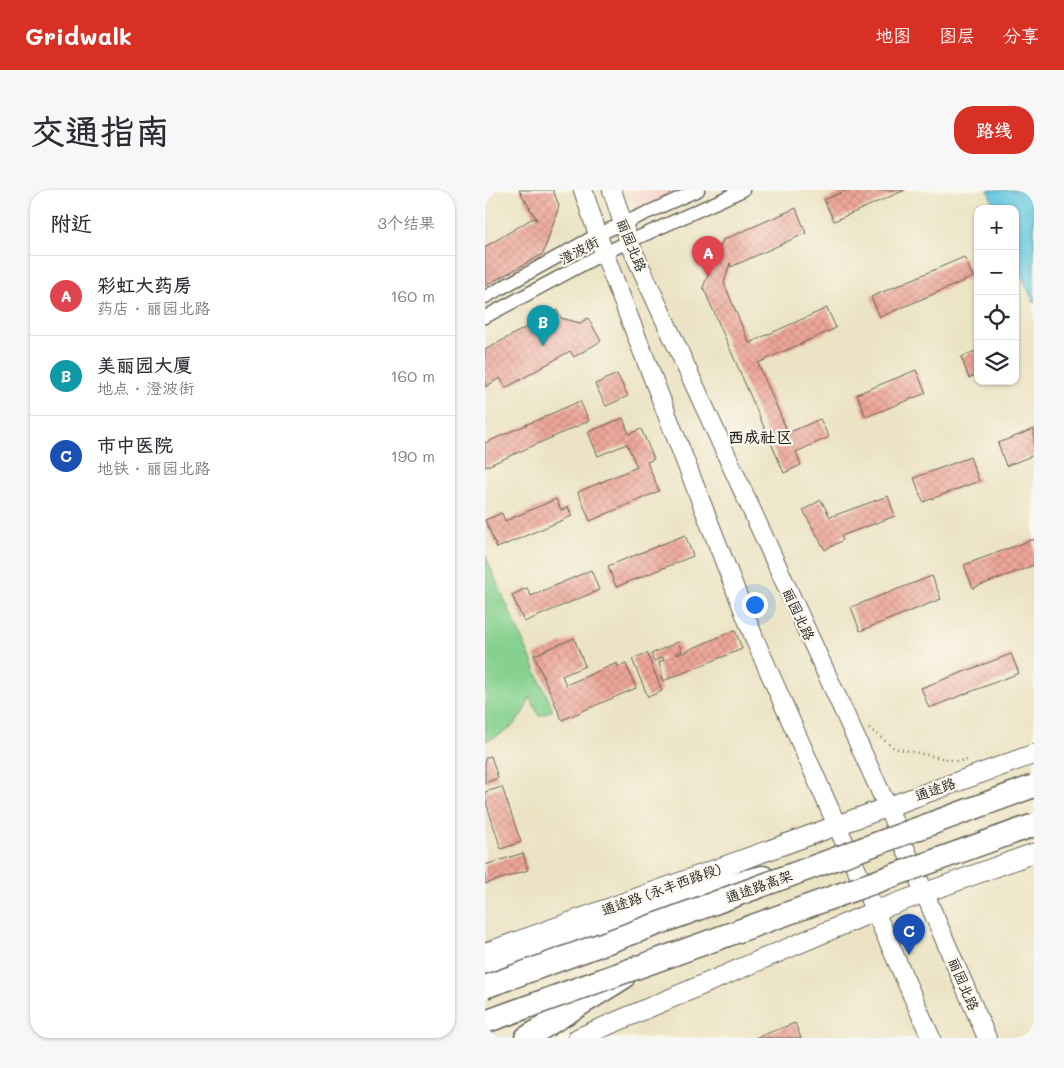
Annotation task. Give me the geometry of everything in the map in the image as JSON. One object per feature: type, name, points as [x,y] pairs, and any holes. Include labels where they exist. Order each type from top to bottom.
[{"type":"highway","name":"通途路高架","points":[[485,987],[1034,786]]},
{"type":"highway","points":[[485,1022],[1034,825]]},
{"type":"highway","points":[[485,966],[664,901],[822,863]]},
{"type":"highway","points":[[526,1038],[639,968]]},
{"type":"main road","name":"丽园北路","points":[[583,190],[597,235],[755,640],[931,1038]]},
{"type":"main road","name":"丽园北路","points":[[612,190],[629,242],[887,806],[987,1038]]},
{"type":"main road","name":"通途路","points":[[837,825],[1034,754]]},
{"type":"main road","name":"通途路 (永丰西路段)","points":[[485,953],[837,825]]},
{"type":"main road","points":[[578,1038],[875,911],[926,894],[1034,853]]},
{"type":"street","name":"澄波街","points":[[485,297],[597,235],[698,190]]},
{"type":"street","name":"澄波街","points":[[485,317],[604,253],[743,190]]},
{"type":"path","points":[[865,725],[895,748],[957,761],[973,759]]},
{"type":"shaded area","points":[[630,190],[680,190],[636,209]]},
{"type":"green space","points":[[485,555],[553,710],[539,716],[530,697],[519,719],[508,730],[485,741]]},
{"type":"water","points":[[988,190],[1026,190],[1034,210],[1034,303],[1019,271],[1019,205],[994,205]]},
{"type":"building","points":[[519,190],[553,190],[559,206],[543,254],[485,286],[485,247],[533,218],[537,220]]},
{"type":"building","points":[[847,190],[905,190],[834,221],[824,200]]},
{"type":"building","points":[[796,208],[806,233],[731,267],[730,263],[724,283],[749,343],[827,308],[836,328],[758,363],[788,433],[820,419],[829,437],[796,452],[801,465],[784,473],[703,287],[723,240]]},
{"type":"building","points":[[964,257],[973,277],[880,317],[871,297]]},
{"type":"building","points":[[557,310],[561,318],[580,323],[588,318],[601,341],[574,357],[570,351],[506,388],[500,378],[485,387],[485,350]]},
{"type":"building","points":[[974,352],[974,376],[969,378],[961,357]]},
{"type":"building","points":[[916,370],[926,393],[866,417],[857,394]]},
{"type":"building","points":[[617,374],[628,396],[606,406],[595,384]]},
{"type":"building","points":[[580,401],[589,421],[485,467],[485,443]]},
{"type":"building","points":[[623,418],[629,434],[641,429],[654,459],[647,462],[659,491],[590,521],[578,492],[637,467],[627,444],[598,456],[588,432]]},
{"type":"building","points":[[1034,429],[1034,455],[1006,466],[998,443]]},
{"type":"building","points":[[970,457],[979,481],[923,502],[914,478]]},
{"type":"building","points":[[888,496],[895,516],[841,536],[843,540],[825,550],[803,510],[821,500],[830,517]]},
{"type":"building","points":[[556,499],[561,510],[568,507],[572,516],[497,548],[485,520],[502,513],[505,521]]},
{"type":"building","points":[[685,535],[693,556],[616,587],[608,566]]},
{"type":"building","points":[[1034,539],[1034,565],[973,588],[964,565]]},
{"type":"building","points":[[591,570],[599,590],[524,622],[512,595],[527,588],[531,596]]},
{"type":"building","points":[[932,576],[941,599],[860,631],[851,607]]},
{"type":"building","points":[[735,630],[742,649],[663,681],[659,662],[664,660],[663,657],[654,661],[651,654],[678,642],[682,651],[676,653],[677,655]]},
{"type":"building","points":[[574,638],[585,666],[562,676],[566,685],[617,663],[618,667],[626,664],[636,688],[562,720],[534,655]]},
{"type":"building","points":[[647,653],[662,691],[648,697],[632,659]]},
{"type":"building","points":[[1011,654],[1019,673],[929,708],[921,688]]},
{"type":"building","points":[[491,756],[498,778],[485,783],[485,758]]},
{"type":"building","points":[[502,787],[521,842],[501,849],[485,799],[485,792]]},
{"type":"building","points":[[523,853],[528,870],[485,884],[485,865]]},
{"type":"building","points":[[795,1023],[801,1038],[755,1038]]},
{"type":"place","name":"彩虹大药房","points":[[708,277]]},
{"type":"place","name":"美丽园大厦","points":[[543,346]]},
{"type":"place","name":"市中医院","points":[[909,955]]},
{"type":"district","name":"西成社区","points":[[760,436]]}]
